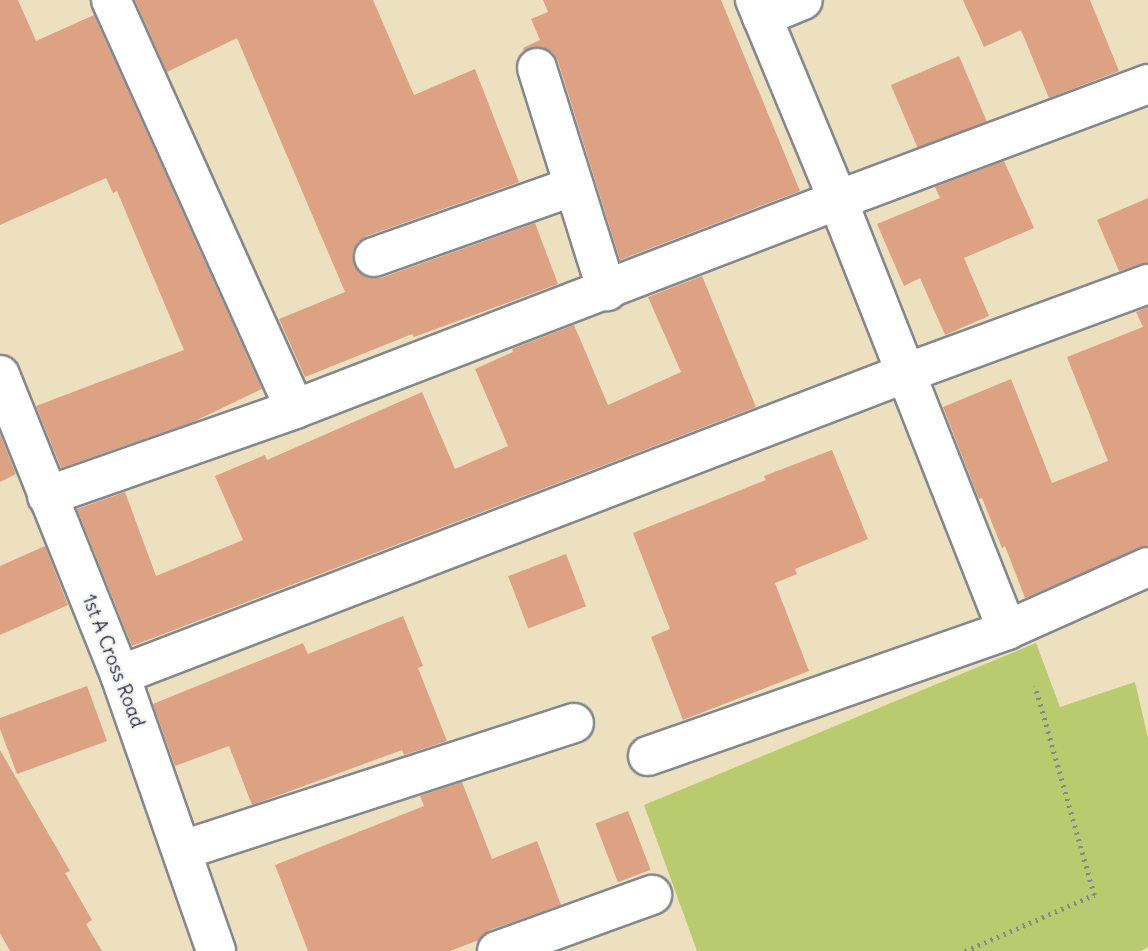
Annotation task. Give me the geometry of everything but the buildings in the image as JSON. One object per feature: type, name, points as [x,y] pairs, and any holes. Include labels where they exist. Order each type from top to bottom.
[{"type":"street","points":[[111,0],[295,409]]},
{"type":"street","points":[[803,0],[759,9],[838,200],[1007,630]]},
{"type":"street","points":[[537,68],[607,290]]},
{"type":"street","points":[[47,496],[295,409],[1148,84]]},
{"type":"street","points":[[374,257],[575,186]]},
{"type":"street","points":[[120,675],[906,373],[1148,284]]},
{"type":"street","name":"1st A Cross Road","points":[[0,375],[120,675],[216,951]]},
{"type":"street","points":[[648,756],[1007,630],[1148,567]]},
{"type":"street","points":[[183,850],[574,723]]},
{"type":"street","points":[[497,951],[652,895]]},
{"type":"path","points":[[965,951],[1094,895],[1035,686]]},
{"type":"green space","points":[[1036,643],[1060,707],[1135,682],[1148,738],[1148,947],[1141,951],[697,951],[644,805]]}]
